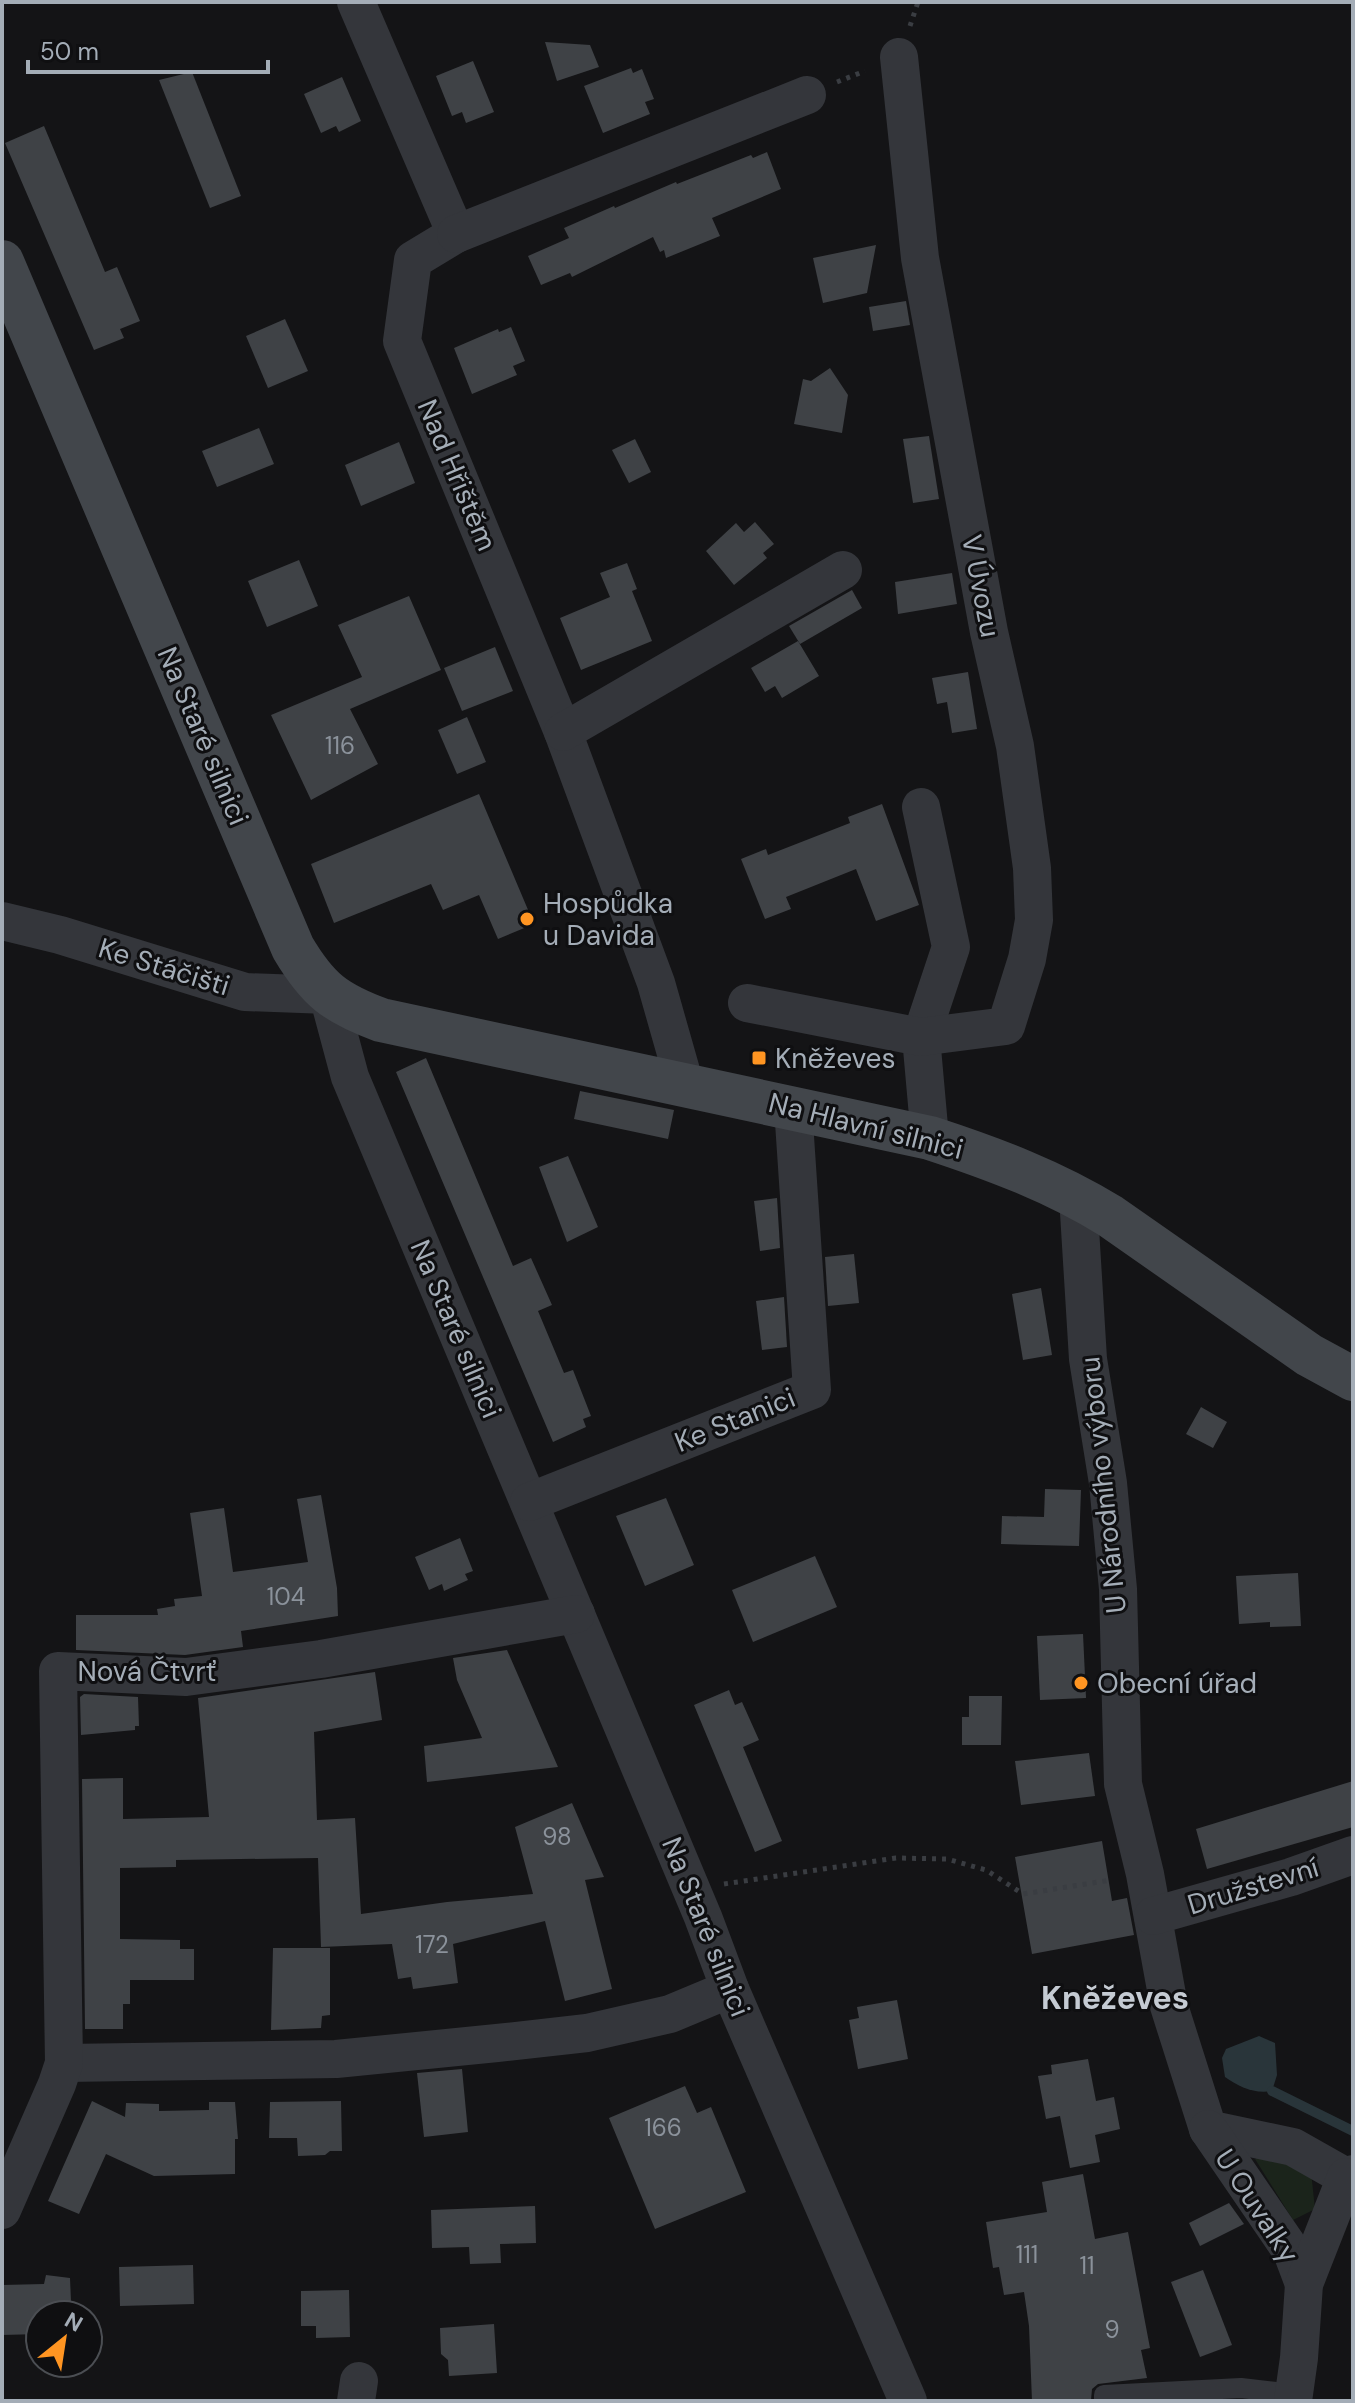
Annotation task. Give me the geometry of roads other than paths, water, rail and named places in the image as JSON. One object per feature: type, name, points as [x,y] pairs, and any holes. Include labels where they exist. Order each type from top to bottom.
[{"type":"street","points":[[356,2],[456,234]]},
{"type":"street","name":"V Úvozu","points":[[899,57],[920,258],[989,632],[1015,746],[1032,868],[1034,920],[1027,959],[1006,1026],[921,1037]]},
{"type":"street","name":"Nad Hřištěm","points":[[685,1085],[656,983],[563,732],[402,341],[413,260],[456,234],[807,95]]},
{"type":"street","name":"Na Staré silnici","points":[[2,262],[293,948],[307,972],[328,995],[350,1077],[703,1917],[730,1989],[908,2401]]},
{"type":"street","points":[[563,732],[843,570]]},
{"type":"street","points":[[921,807],[951,947],[921,1037],[930,1138]]},
{"type":"street","name":"Ke Stáčišti","points":[[2,921],[60,935],[245,992],[328,995]]},
{"type":"street","name":"Na Hlavní silnici","points":[[328,995],[356,1011],[381,1020],[930,1138],[1010,1165],[1078,1196],[1309,1355],[1353,1379]]},
{"type":"street","points":[[747,1003],[921,1037]]},
{"type":"street","name":"Ke Stanici","points":[[529,1502],[812,1390],[793,1107]]},
{"type":"street","name":"U Národního výboru","points":[[1078,1196],[1088,1359],[1108,1483],[1118,1589],[1123,1784],[1153,1916]]},
{"type":"street","name":"Nová Čtvrť","points":[[2,2210],[64,2063],[58,1671],[186,1677],[321,1659],[576,1614]]},
{"type":"street","name":"Družstevní","points":[[1153,1916],[1291,1877],[1353,1855]]},
{"type":"street","name":"U Ouvalky","points":[[1153,1916],[1169,2006],[1208,2129],[1292,2252],[1304,2284]]},
{"type":"street","points":[[64,2063],[336,2059],[512,2042],[587,2033],[670,2014],[730,1989]]},
{"type":"street","name":"U Ouvalky","points":[[1208,2129],[1293,2147],[1351,2178],[1304,2284],[1294,2398]]},
{"type":"lane","points":[[1104,2401],[1104,2395],[1294,2398]]},
{"type":"waterway","points":[[1272,2091],[1353,2131]]},
{"type":"place","name":"Hospůdka u Davida","points":[[527,919]]},
{"type":"place","name":"Kněževes","points":[[759,1058]]},
{"type":"place","name":"Obecní úřad","points":[[1081,1683]]},
{"type":"district","name":"Kněževes","points":[[1115,1998]]}]
